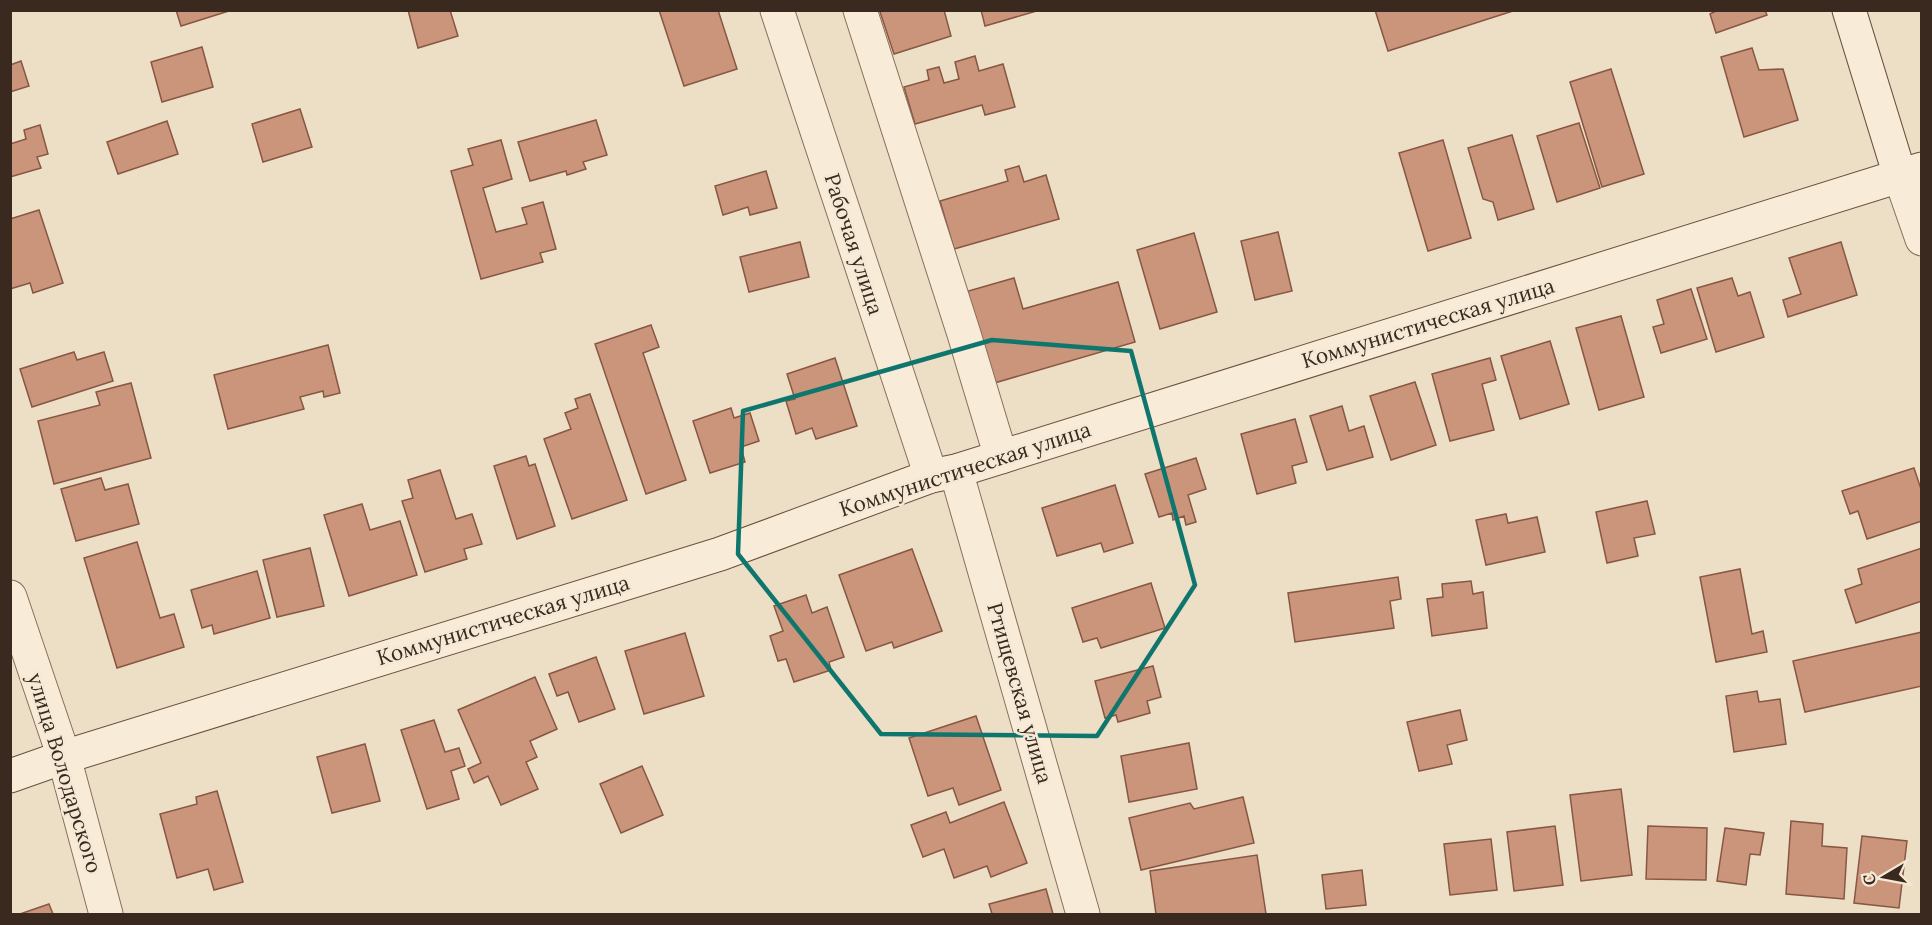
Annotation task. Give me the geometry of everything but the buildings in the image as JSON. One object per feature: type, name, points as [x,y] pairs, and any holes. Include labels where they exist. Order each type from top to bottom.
[{"type":"street","name":"Рабочая улица","points":[[777,10],[944,473]]},
{"type":"street","points":[[860,10],[1001,457]]},
{"type":"street","points":[[1849,10],[1911,172],[1922,239]]},
{"type":"street","name":"Коммунистическая улица","points":[[10,776],[64,757],[720,554],[944,473],[1911,172]]},
{"type":"street","name":"Ртищевская улица","points":[[944,473],[1083,915]]},
{"type":"street","name":"улица Володарского","points":[[10,597],[64,757],[106,915]]},
{"type":"highlighted area","points":[[992,340],[1131,351],[1195,585],[1097,736],[881,734],[738,554],[743,411]]}]
